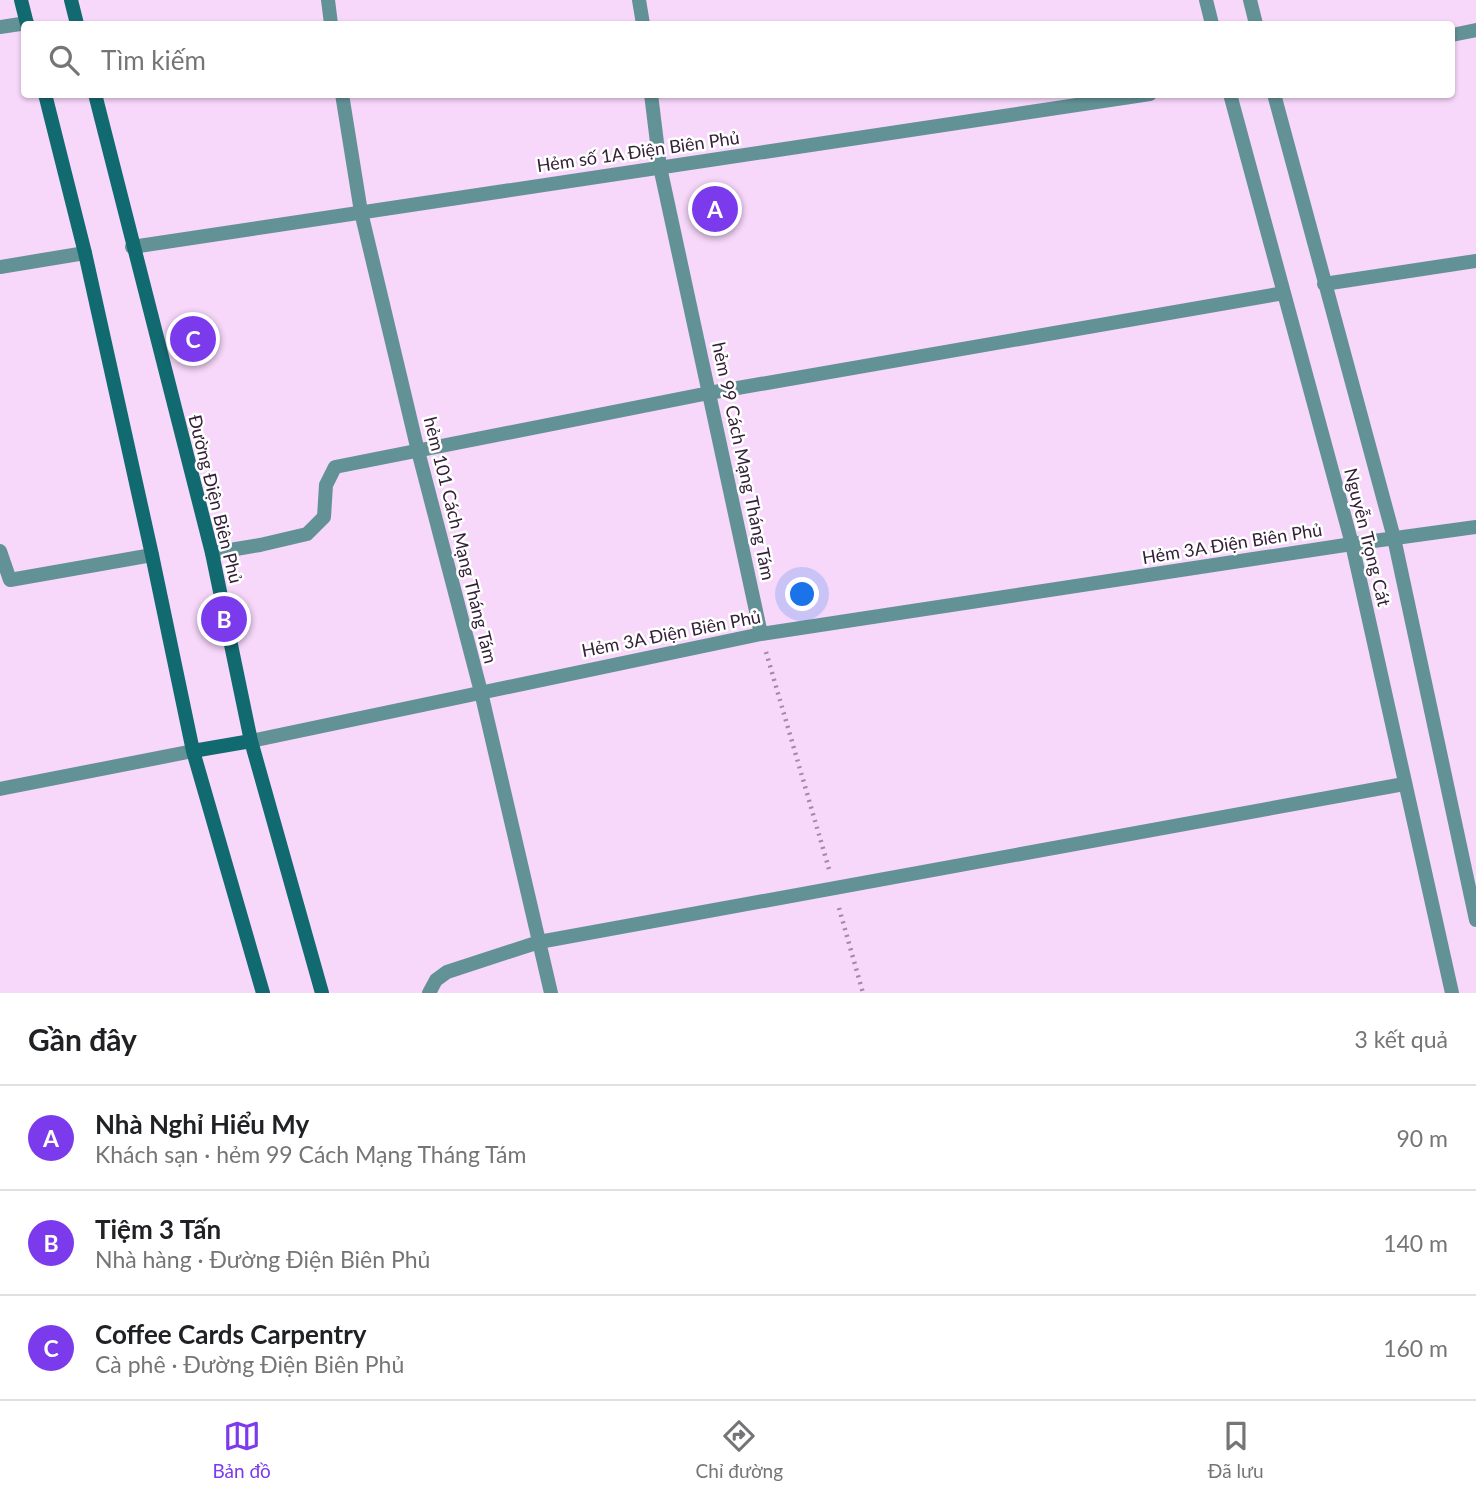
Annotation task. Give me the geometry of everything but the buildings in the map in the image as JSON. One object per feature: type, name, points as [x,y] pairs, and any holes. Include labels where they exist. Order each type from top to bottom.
[{"type":"main road","points":[[21,0],[26,21]]},
{"type":"main road","points":[[71,0],[77,21]]},
{"type":"main road","points":[[46,98],[85,253],[193,751],[262,993]]},
{"type":"main road","name":"Đường Điện Biên Phủ","points":[[96,98],[212,553],[251,741],[322,993]]},
{"type":"main road","points":[[193,751],[251,741]]},
{"type":"street","points":[[328,0],[331,21]]},
{"type":"street","points":[[639,0],[642,21]]},
{"type":"street","points":[[1206,0],[1211,21]]},
{"type":"street","points":[[1250,0],[1255,21]]},
{"type":"street","points":[[0,27],[21,25]]},
{"type":"street","points":[[1455,34],[1476,30]]},
{"type":"street","name":"hẻm 101 Cách Mạng Tháng Tám","points":[[343,98],[361,212],[418,450],[481,692],[551,993]]},
{"type":"street","name":"hẻm 99 Cách Mạng Tháng Tám","points":[[651,98],[660,167],[761,634]]},
{"type":"street","name":"Hẻm số 1A Điện Biên Phủ","points":[[132,247],[1123,98]]},
{"type":"street","name":"Nguyễn Trọng Cát","points":[[1231,98],[1352,544],[1452,993]]},
{"type":"street","points":[[1275,98],[1394,538],[1476,920]]},
{"type":"street","points":[[0,267],[85,253]]},
{"type":"street","points":[[1324,284],[1476,261]]},
{"type":"street","points":[[212,553],[307,534],[324,517],[326,485],[335,467],[709,393],[1284,293]]},
{"type":"street","name":"Hẻm 3A Điện Biên Phủ","points":[[251,741],[761,634],[1476,527]]},
{"type":"street","points":[[0,551],[10,580],[152,555]]},
{"type":"street","points":[[0,789],[193,751]]},
{"type":"street","points":[[429,993],[436,980],[447,972],[539,942],[1404,784]]},
{"type":"path","points":[[761,634],[863,993]]},
{"type":"place","name":"Nhà Nghỉ Hiểu My","points":[[715,209]]},
{"type":"place","name":"Coffee Cards Carpentry","points":[[193,339]]},
{"type":"place","name":"Tiệm 3 Tấn","points":[[224,619]]}]
